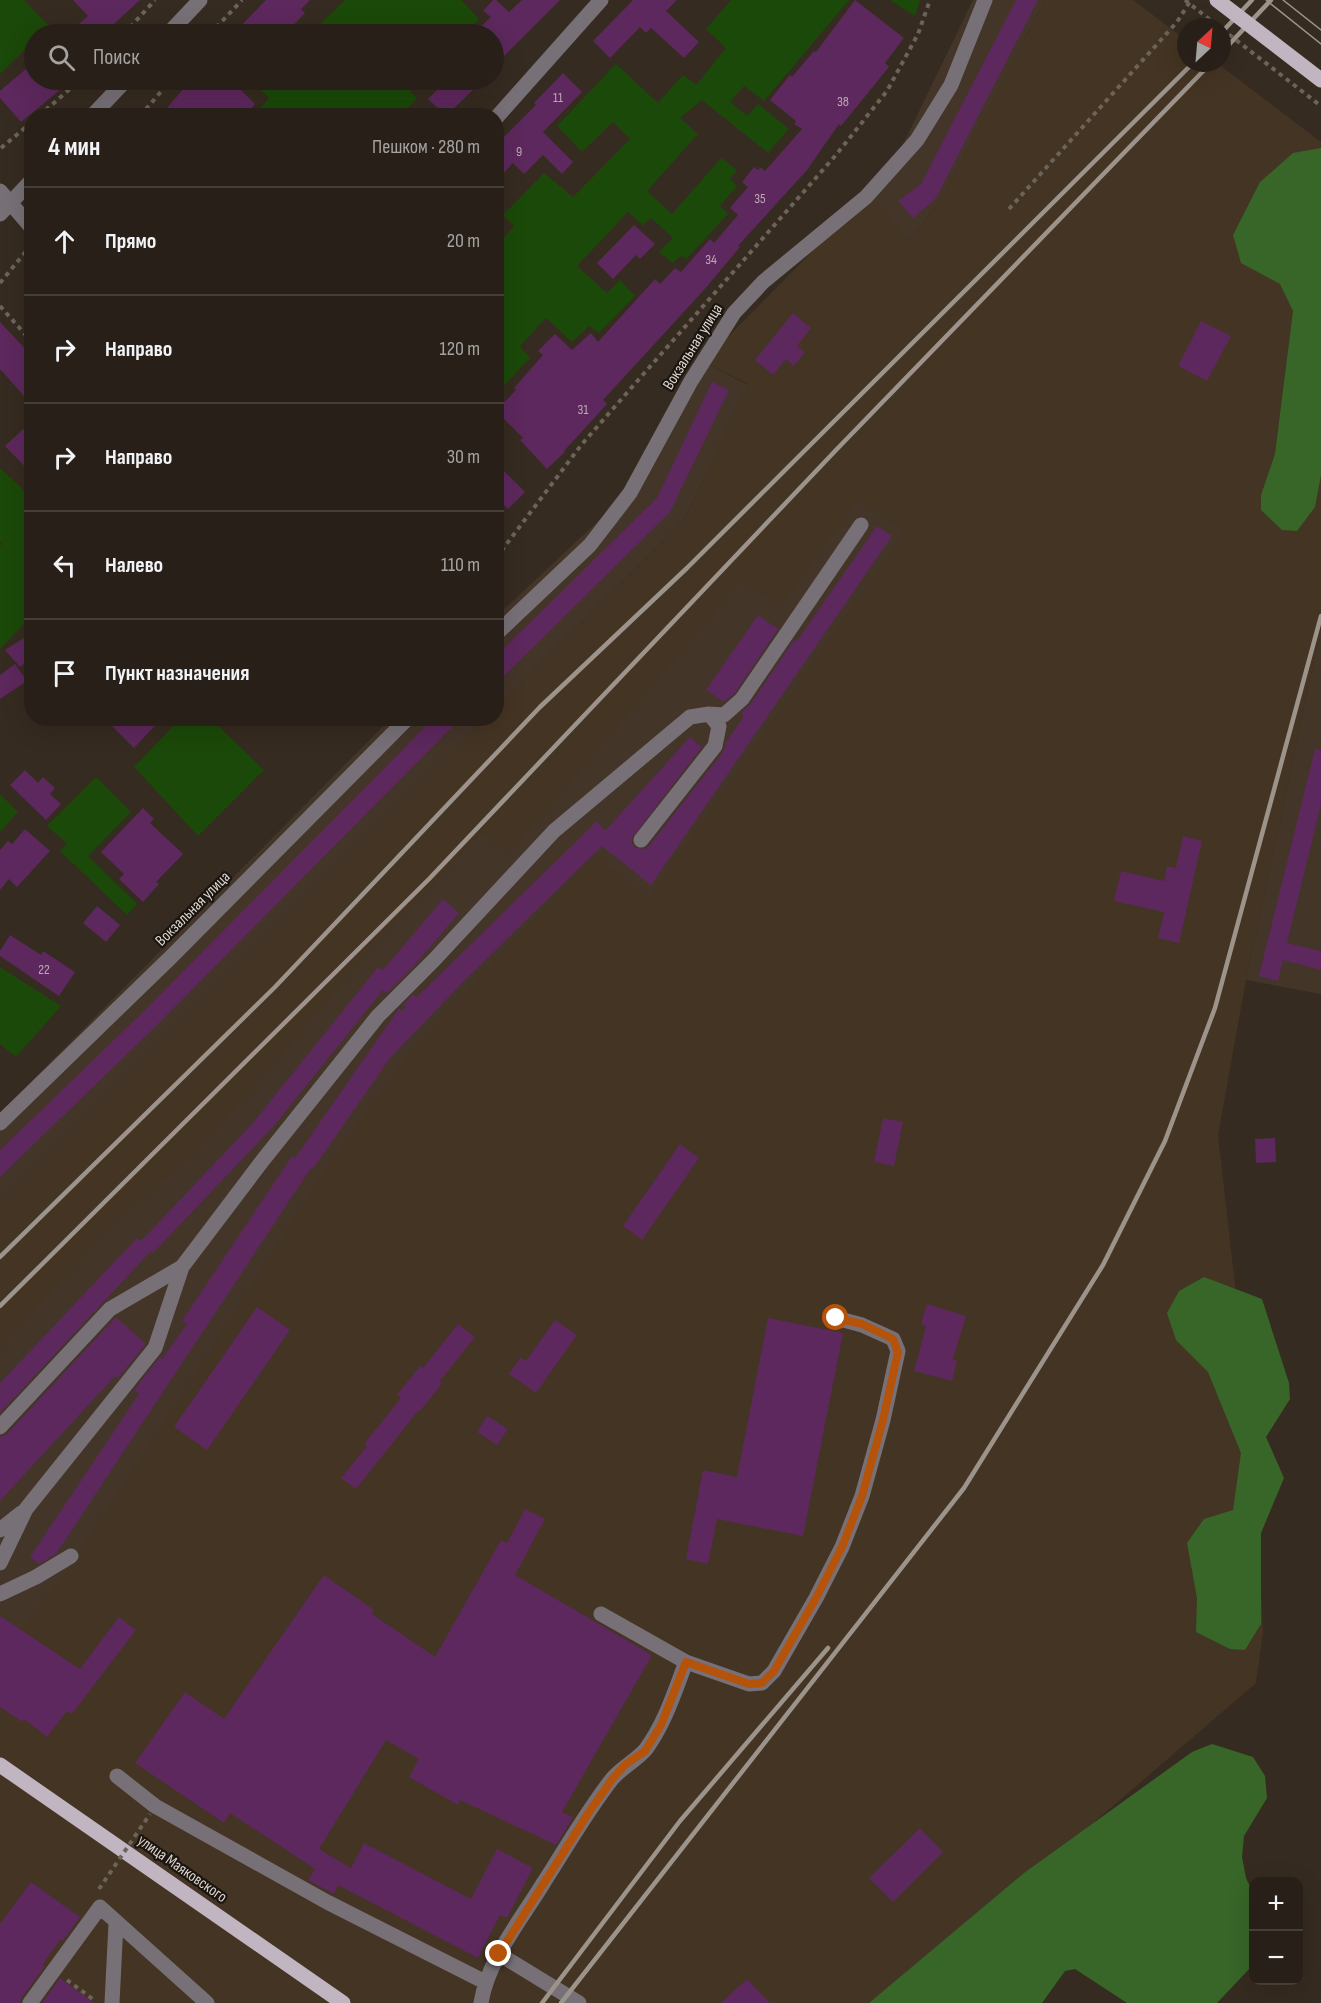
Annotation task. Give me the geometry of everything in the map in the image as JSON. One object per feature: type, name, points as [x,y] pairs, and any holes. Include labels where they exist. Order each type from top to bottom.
[{"type":"main road","points":[[1217,0],[1321,80]]},
{"type":"main road","name":"улица Маяковского","points":[[0,1765],[344,2003]]},
{"type":"street","points":[[177,24],[200,0]]},
{"type":"street","points":[[504,109],[601,0]]},
{"type":"street","name":"Вокзальная улица","points":[[504,626],[590,545],[630,493],[692,381],[734,313],[763,282],[866,197],[917,140],[951,85],[986,0]]},
{"type":"street","points":[[100,108],[117,90]]},
{"type":"street","points":[[24,186],[3,203],[24,221]]},
{"type":"street","points":[[0,1530],[26,1509],[155,1348],[182,1267],[263,1160],[378,1016],[434,960],[554,831],[690,717],[709,714],[724,715],[742,699],[861,525]]},
{"type":"street","points":[[642,840],[715,746],[719,726],[709,714]]},
{"type":"street","name":"Вокзальная улица","points":[[0,1123],[171,957],[400,726]]},
{"type":"street","points":[[0,1427],[110,1309],[182,1267]]},
{"type":"street","points":[[600,1614],[686,1662],[740,1682],[762,1683],[779,1662],[842,1547],[862,1496],[883,1420],[898,1352],[893,1339],[862,1324],[836,1318]]},
{"type":"street","points":[[0,1563],[26,1509]]},
{"type":"street","points":[[0,1594],[36,1577],[71,1556]]},
{"type":"street","points":[[481,2003],[485,1982],[499,1954],[589,1812],[613,1778],[626,1764],[645,1751],[661,1725],[686,1662]]},
{"type":"street","points":[[117,1776],[155,1806],[185,1823],[327,1902],[485,1982]]},
{"type":"street","points":[[30,2003],[100,1907],[207,2003]]},
{"type":"street","points":[[112,2003],[116,1923]]},
{"type":"street","points":[[499,1954],[579,2003]]},
{"type":"path","points":[[133,24],[155,0]]},
{"type":"path","points":[[219,24],[242,0]]},
{"type":"path","points":[[504,547],[582,444],[828,164],[887,91],[918,33],[930,0]]},
{"type":"path","points":[[1185,0],[1208,18]]},
{"type":"path","points":[[1009,209],[1178,22],[1191,0]]},
{"type":"path","points":[[1231,36],[1321,106]]},
{"type":"path","points":[[48,108],[69,90]]},
{"type":"path","points":[[147,108],[162,90]]},
{"type":"path","points":[[1,148],[24,129]]},
{"type":"path","points":[[0,283],[24,254]]},
{"type":"path","points":[[0,306],[24,333]]},
{"type":"path","points":[[99,1890],[150,1814]]},
{"type":"path","points":[[54,1970],[98,2003]]},
{"type":"shaded area","points":[[973,0],[1045,0],[940,201],[909,240],[869,194],[893,165]]},
{"type":"shaded area","points":[[1045,0],[1133,0],[1177,33],[1177,72],[1229,72],[1321,142],[1321,628],[1246,980],[1218,1135],[1256,1470],[1263,1632],[1256,1683],[884,2003],[0,2003],[0,1205],[479,726],[504,726],[504,701],[684,520],[748,384],[703,362],[869,194],[910,239],[940,201]]},
{"type":"shaded area","points":[[703,362],[748,385],[684,520],[504,701],[504,609],[629,492],[677,391]]},
{"type":"shaded area","points":[[859,499],[905,531],[648,898],[594,854],[403,1061],[322,1174],[65,1574],[0,1655],[0,1348],[117,1219],[196,1152],[352,972],[482,832],[508,855],[742,580],[780,606]]},
{"type":"shaded area","points":[[1321,628],[1321,994],[1246,980]]},
{"type":"shaded area","points":[[383,726],[479,726],[0,1205],[0,1113]]},
{"type":"green space","points":[[0,0],[24,0],[47,24],[24,24],[24,51],[0,74]]},
{"type":"green space","points":[[345,0],[461,0],[479,19],[474,24],[320,24]]},
{"type":"green space","points":[[731,0],[849,0],[764,101],[744,86],[730,102],[747,116],[758,104],[789,129],[768,153],[702,100],[680,118],[698,134],[647,191],[672,214],[721,158],[737,170],[730,179],[737,186],[720,206],[728,214],[686,259],[681,256],[673,263],[659,252],[673,238],[651,218],[643,225],[628,212],[577,266],[607,293],[620,280],[635,296],[599,333],[589,326],[572,342],[546,318],[520,346],[530,358],[504,386],[504,237],[514,226],[504,214],[544,173],[573,197],[630,139],[613,122],[582,152],[557,126],[616,64],[658,103],[683,75],[696,85],[726,48],[706,29]]},
{"type":"green space","points":[[890,0],[920,0],[915,16]]},
{"type":"green space","points":[[260,90],[409,90],[417,98],[408,108],[261,108],[269,98]]},
{"type":"green space","points":[[1321,148],[1321,475],[1315,507],[1297,531],[1282,530],[1261,510],[1261,495],[1275,454],[1293,311],[1280,284],[1241,263],[1233,235],[1260,182],[1293,153]]},
{"type":"green space","points":[[0,468],[24,490],[24,624],[0,649],[0,546],[2,544],[0,541]]},
{"type":"green space","points":[[173,726],[218,726],[264,770],[198,836],[134,767]]},
{"type":"green space","points":[[96,777],[131,812],[88,856],[137,904],[127,915],[60,851],[67,844],[47,826]]},
{"type":"green space","points":[[0,794],[18,812],[0,832]]},
{"type":"green space","points":[[0,967],[61,1006],[16,1057],[0,1044]]},
{"type":"green space","points":[[1204,1277],[1262,1299],[1289,1383],[1290,1399],[1266,1437],[1284,1478],[1261,1533],[1261,1624],[1245,1650],[1230,1649],[1196,1632],[1197,1598],[1187,1543],[1204,1519],[1233,1510],[1241,1453],[1208,1372],[1176,1340],[1167,1313],[1179,1291]]},
{"type":"green space","points":[[1212,1744],[1253,1757],[1265,1776],[1267,1798],[1244,1836],[1242,1857],[1249,1884],[1249,1969],[1217,2003],[1127,2003],[1075,1969],[1065,1971],[1042,2003],[869,2003],[1024,1873],[1192,1752]]},
{"type":"building","points":[[73,0],[140,0],[114,24],[79,24],[88,16]]},
{"type":"building","points":[[266,0],[310,0],[301,9],[305,13],[295,24],[243,24]]},
{"type":"building","points":[[493,0],[509,12],[522,0],[560,0],[504,56],[504,24],[484,24],[491,17],[483,11]]},
{"type":"building","points":[[633,0],[677,0],[666,11],[699,42],[684,58],[651,28],[646,33],[640,27],[610,58],[593,41]]},
{"type":"building","points":[[855,0],[904,38],[885,63],[889,67],[841,126],[839,124],[807,170],[738,246],[740,247],[704,290],[603,400],[607,404],[547,469],[520,440],[523,438],[504,419],[504,403],[543,355],[538,351],[555,334],[572,350],[591,333],[598,342],[655,279],[660,284],[675,268],[681,272],[710,239],[714,243],[738,215],[730,208],[748,187],[742,182],[754,167],[758,170],[760,167],[765,171],[802,129],[794,124],[796,121],[770,100],[790,75],[792,77],[814,51],[816,52]]},
{"type":"building","points":[[1016,0],[1038,0],[936,198],[913,218],[898,201],[921,184]]},
{"type":"building","points":[[24,71],[24,90],[60,90],[38,108],[24,108],[24,120],[21,122],[0,98],[0,91]]},
{"type":"building","points":[[563,73],[582,92],[543,132],[573,162],[562,174],[543,155],[524,174],[513,163],[504,173],[504,137],[536,105],[534,103]]},
{"type":"building","points":[[182,90],[241,90],[255,104],[252,108],[167,108]]},
{"type":"building","points":[[437,90],[473,90],[454,108],[438,108],[428,99]]},
{"type":"building","points":[[634,225],[655,244],[640,259],[636,255],[613,279],[597,263]]},
{"type":"building","points":[[793,313],[811,328],[797,346],[805,352],[794,366],[786,359],[773,375],[755,360]]},
{"type":"building","points":[[1201,321],[1231,336],[1207,381],[1178,366]]},
{"type":"building","points":[[0,322],[24,348],[24,396],[0,369]]},
{"type":"building","points":[[712,382],[729,390],[670,512],[504,676],[504,648],[657,498]]},
{"type":"building","points":[[24,428],[24,466],[5,446]]},
{"type":"building","points":[[504,471],[525,492],[508,509],[504,505]]},
{"type":"building","points":[[877,526],[892,536],[651,885],[602,846],[465,980],[390,1058],[313,1169],[311,1168],[56,1554],[39,1564],[30,1557],[139,1394],[134,1390],[160,1357],[162,1359],[187,1324],[182,1321],[292,1156],[295,1158],[399,1008],[402,1011],[406,1007],[403,1005],[413,994],[417,997],[597,821],[605,831],[690,737],[702,747],[632,838],[635,848],[644,849],[649,846],[723,752],[726,742],[744,716],[741,713],[750,705],[794,640],[797,641]]},
{"type":"building","points":[[758,615],[778,629],[735,693],[724,702],[706,690]]},
{"type":"building","points":[[24,638],[24,664],[20,667],[5,650]]},
{"type":"building","points":[[15,664],[24,677],[24,683],[0,699],[0,675]]},
{"type":"building","points":[[112,726],[155,726],[134,748]]},
{"type":"building","points":[[426,726],[453,726],[156,1026],[0,1177],[0,1150],[142,1013]]},
{"type":"building","points":[[1315,749],[1321,750],[1321,804],[1287,943],[1321,951],[1321,970],[1283,960],[1278,981],[1259,976]]},
{"type":"building","points":[[25,770],[38,783],[43,777],[55,788],[50,794],[61,804],[46,820],[10,785]]},
{"type":"building","points":[[143,808],[154,819],[150,823],[183,854],[156,882],[159,884],[143,902],[119,879],[124,874],[101,852]]},
{"type":"building","points":[[25,829],[50,851],[17,887],[9,879],[0,890],[0,850],[8,841],[12,844]]},
{"type":"building","points":[[1183,836],[1202,841],[1179,943],[1158,938],[1164,912],[1114,901],[1121,871],[1164,881],[1167,866],[1176,868]]},
{"type":"building","points":[[443,899],[459,913],[414,966],[387,993],[383,990],[273,1127],[153,1253],[151,1251],[0,1413],[0,1383],[137,1238],[141,1241],[252,1124],[378,967],[383,970]]},
{"type":"building","points":[[97,906],[120,925],[106,942],[83,923]]},
{"type":"building","points":[[10,935],[41,955],[43,951],[75,972],[59,996],[0,956],[0,951]]},
{"type":"building","points":[[883,1118],[903,1122],[894,1166],[874,1162]]},
{"type":"building","points":[[1275,1138],[1276,1162],[1256,1163],[1255,1139]]},
{"type":"building","points":[[680,1144],[699,1158],[642,1240],[623,1226]]},
{"type":"building","points":[[927,1304],[966,1316],[953,1359],[957,1361],[952,1381],[914,1371],[926,1326],[921,1324]]},
{"type":"building","points":[[257,1307],[290,1330],[207,1450],[174,1427]]},
{"type":"building","points":[[116,1317],[146,1344],[118,1378],[115,1376],[0,1501],[0,1437],[7,1434]]},
{"type":"building","points":[[768,1318],[843,1333],[803,1536],[717,1519],[708,1564],[686,1559],[703,1470],[737,1477]]},
{"type":"building","points":[[555,1320],[577,1335],[536,1393],[509,1374],[521,1357],[526,1361]]},
{"type":"building","points":[[458,1324],[475,1337],[440,1381],[442,1384],[356,1489],[341,1478],[367,1446],[364,1444],[401,1398],[397,1395],[420,1366],[423,1368]]},
{"type":"building","points":[[487,1416],[508,1429],[497,1445],[477,1432]]},
{"type":"building","points":[[525,1509],[545,1519],[515,1575],[652,1655],[562,1812],[573,1817],[571,1821],[556,1845],[460,1800],[458,1805],[409,1777],[419,1759],[386,1740],[319,1849],[351,1868],[364,1843],[471,1899],[497,1849],[533,1868],[507,1918],[500,1915],[478,1958],[338,1885],[334,1894],[308,1880],[315,1869],[230,1813],[224,1823],[135,1763],[185,1692],[224,1719],[324,1575],[374,1610],[372,1614],[435,1657],[501,1540],[507,1543]]},
{"type":"building","points":[[0,1616],[80,1669],[119,1617],[136,1630],[72,1714],[67,1711],[47,1737],[24,1719],[22,1722],[0,1707]]},
{"type":"building","points":[[920,1828],[943,1852],[893,1902],[869,1878]]},
{"type":"building","points":[[31,1882],[80,1917],[42,1965],[45,1966],[20,2003],[0,2003],[0,1924]]},
{"type":"building","points":[[60,1978],[94,2003],[42,2003]]},
{"type":"building","points":[[747,1979],[770,2003],[721,2003]]},
{"type":"tram line","points":[[1266,0],[1321,44]]},
{"type":"tram line","points":[[1283,0],[1321,30]]},
{"type":"railway","points":[[1231,22],[1252,0]]},
{"type":"railway","points":[[1231,42],[1271,0]]},
{"type":"railway","points":[[0,1257],[275,987],[540,707],[687,568],[1184,72]]},
{"type":"railway","points":[[0,1306],[429,879],[837,449],[1202,72]]},
{"type":"railway","points":[[561,2003],[964,1488],[1103,1265],[1165,1141],[1215,1008],[1321,616]]},
{"type":"railway","points":[[542,2003],[680,1821],[828,1648]]},
{"type":"route","points":[[499,1954],[613,1778],[626,1764],[645,1751],[661,1725],[686,1662],[749,1684],[762,1683],[774,1671],[816,1598],[842,1547],[862,1496],[883,1420],[898,1352],[893,1339],[862,1324],[836,1318]]}]
